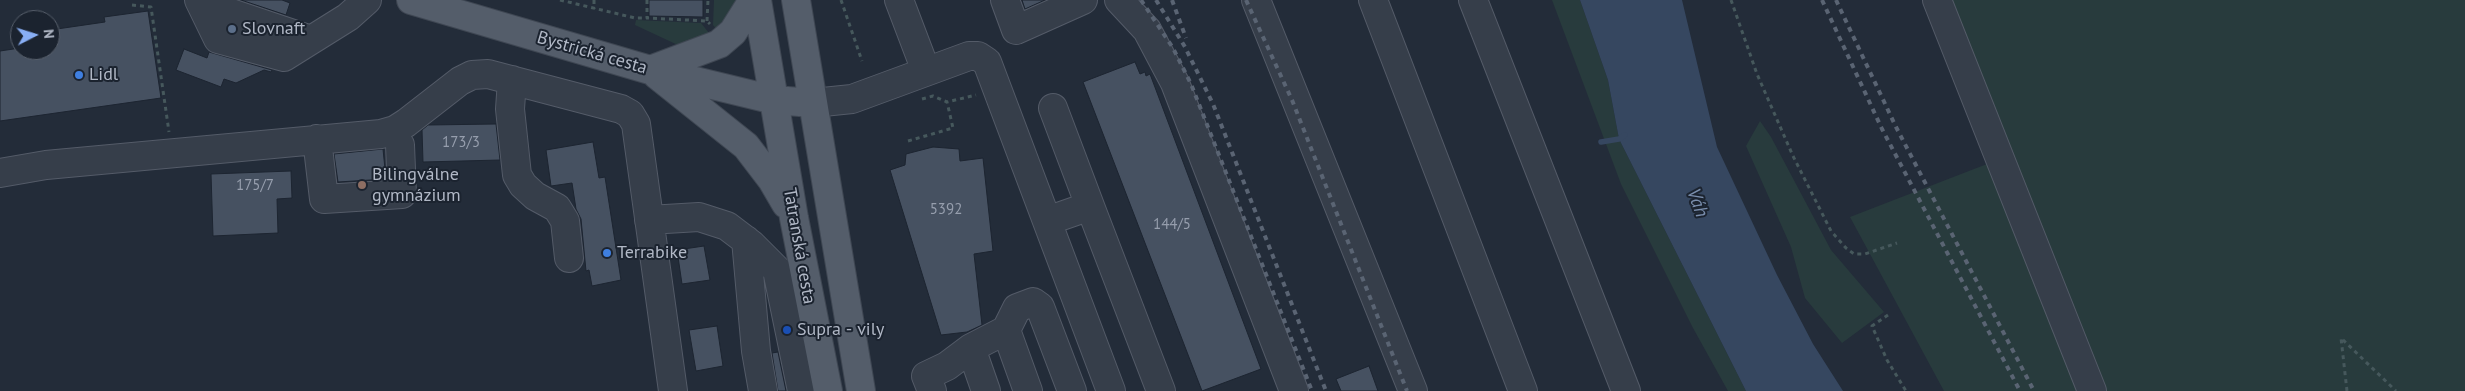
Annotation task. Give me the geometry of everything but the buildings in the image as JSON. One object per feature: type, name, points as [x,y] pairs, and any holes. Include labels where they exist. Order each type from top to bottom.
[{"type":"main road","name":"Bystrická cesta","points":[[411,0],[474,9],[650,70],[774,100],[813,103]]},
{"type":"main road","points":[[650,70],[719,44],[737,28],[753,0]]},
{"type":"main road","name":"Tatranská cesta","points":[[757,0],[794,218],[828,391]]},
{"type":"main road","name":"Tatranská cesta","points":[[796,0],[861,391]]},
{"type":"main road","points":[[650,70],[746,146],[772,180],[794,218]]},
{"type":"street","points":[[202,4],[218,39],[284,57],[348,17],[367,0]]},
{"type":"street","points":[[899,0],[926,71]]},
{"type":"street","points":[[1005,0],[1016,30],[1083,0]]},
{"type":"street","points":[[1120,0],[1147,30],[1175,83],[1294,391]]},
{"type":"street","points":[[1256,0],[1414,391]]},
{"type":"street","points":[[1373,0],[1523,391]]},
{"type":"street","points":[[1473,0],[1626,391]]},
{"type":"street","points":[[1936,0],[2092,391]]},
{"type":"street","points":[[813,103],[852,99],[969,56],[978,56],[987,62],[1111,391]]},
{"type":"street","points":[[0,173],[46,165],[172,155],[381,134],[395,130],[460,81],[472,75],[488,74],[622,109],[630,114],[636,124],[673,391]]},
{"type":"street","points":[[512,80],[510,109],[517,175],[523,185],[535,196],[557,208],[564,221],[569,258]]},
{"type":"street","points":[[1053,108],[1162,391]]},
{"type":"street","points":[[317,139],[324,198],[402,194],[400,145]]},
{"type":"street","points":[[1048,221],[1090,206]]},
{"type":"street","points":[[649,220],[699,217],[727,226],[746,240],[777,270],[802,391]]},
{"type":"street","points":[[746,240],[756,350],[763,391]]},
{"type":"street","points":[[932,391],[926,376],[947,366],[971,348],[1006,330],[1017,308],[1033,302],[1038,303],[1072,391]]},
{"type":"street","points":[[1006,330],[1028,391]]},
{"type":"street","points":[[971,348],[986,391]]},
{"type":"path","points":[[560,0],[635,18],[707,21]]},
{"type":"path","points":[[594,0],[594,9]]},
{"type":"path","points":[[647,0],[647,18]]},
{"type":"path","points":[[708,0],[707,21],[712,28]]},
{"type":"path","points":[[841,0],[862,61]]},
{"type":"path","points":[[1731,0],[1757,74],[1793,156],[1831,231],[1854,254],[1865,254],[1897,243]]},
{"type":"path","points":[[132,5],[151,6],[172,155]]},
{"type":"path","points":[[908,141],[952,128],[947,102]]},
{"type":"path","points":[[1888,316],[1872,326],[1888,360],[1906,391]]},
{"type":"path","points":[[2347,391],[2342,338],[2396,391]]},
{"type":"shaded area","points":[[714,0],[738,0],[720,33],[713,25]]},
{"type":"shaded area","points":[[1552,0],[1580,0],[1608,80],[1619,139],[1746,391],[1728,391],[1693,328],[1621,184]]},
{"type":"shaded area","points":[[1939,0],[2465,0],[2465,391],[1944,391],[1850,217],[2000,159]]},
{"type":"shaded area","points":[[636,20],[701,23],[713,38],[680,46],[635,25]]},
{"type":"shaded area","points":[[1760,121],[1771,137],[1831,250],[1884,312],[1842,343],[1805,298],[1791,247],[1746,146]]},
{"type":"water","name":"Váh","points":[[1580,0],[1682,0],[1717,147],[1777,275],[1813,344],[1843,391],[1746,391],[1619,139],[1608,80]]},
{"type":"waterway","points":[[1601,142],[1619,139],[1625,135]]},
{"type":"railway","points":[[1141,0],[1173,48],[1191,84],[1312,391]]},
{"type":"railway","points":[[1156,0],[1185,47],[1213,104],[1326,391]]},
{"type":"railway","points":[[1172,0],[1186,38]]},
{"type":"railway","points":[[1246,0],[1292,100],[1407,391]]},
{"type":"railway","points":[[1822,0],[1882,129],[2020,391]]},
{"type":"railway","points":[[1836,0],[1896,127],[2034,391]]},
{"type":"place","name":"Slovnaft","points":[[232,29]]},
{"type":"place","name":"Lidl","points":[[79,75]]},
{"type":"place","name":"Bilingválne gymnázium","points":[[362,185]]},
{"type":"place","name":"Terrabike","points":[[607,253]]},
{"type":"place","name":"Supra - vily","points":[[787,330]]}]
